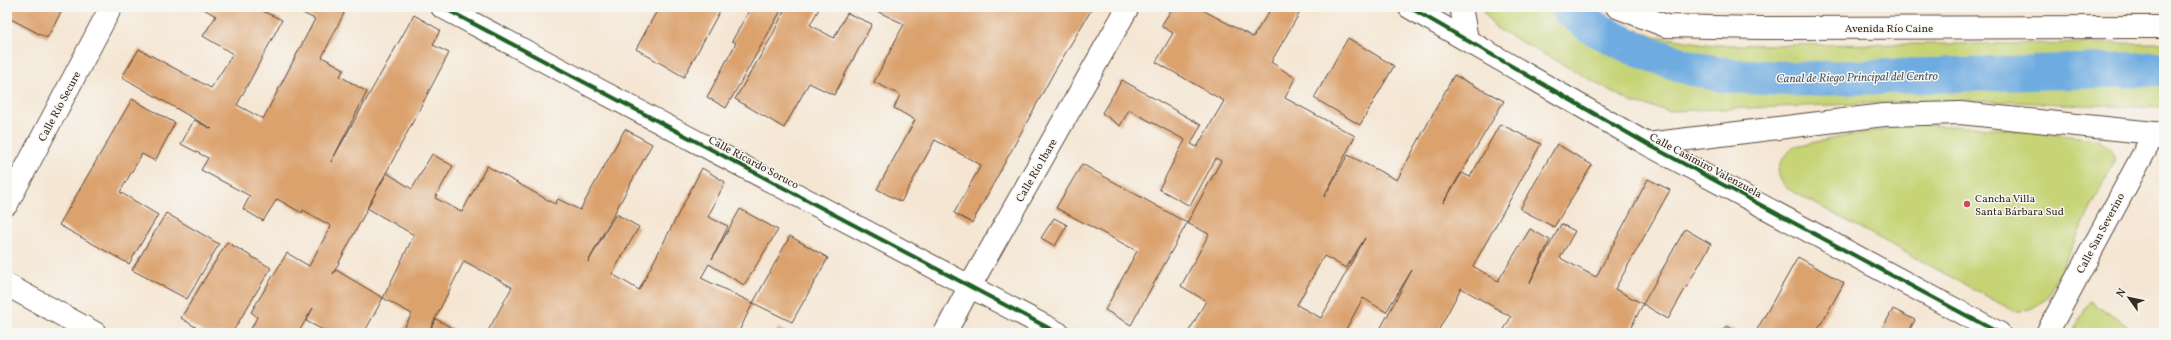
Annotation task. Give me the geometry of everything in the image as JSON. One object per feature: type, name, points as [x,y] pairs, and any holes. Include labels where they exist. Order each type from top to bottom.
[{"type":"street","name":"Calle Río Secure","points":[[7,204],[111,7]]},
{"type":"street","name":"Calle Ricardo Soruco","points":[[442,7],[1058,333]]},
{"type":"street","name":"Calle Río Ibare","points":[[945,333],[970,286],[1128,7]]},
{"type":"street","name":"Calle Casimiro Valenzuela","points":[[1409,7],[1467,39],[1647,144],[1999,333]]},
{"type":"street","points":[[1461,7],[1467,39]]},
{"type":"street","name":"Avenida Río Caine","points":[[1617,7],[1666,26],[1760,28],[2164,27]]},
{"type":"street","points":[[1647,144],[1884,115],[1960,113],[2159,134]]},
{"type":"street","name":"Calle San Severino","points":[[2047,333],[2159,134]]},
{"type":"street","points":[[7,285],[94,333]]},
{"type":"green space","points":[[1480,7],[1592,7],[1617,23],[1655,36],[1713,45],[2164,43],[2164,108],[1963,100],[1670,111],[1633,103],[1496,28]]},
{"type":"green space","points":[[1909,124],[2008,129],[2097,139],[2110,148],[2115,160],[2046,299],[2023,311],[2014,311],[1788,189],[1779,177],[1778,171],[1781,161],[1795,146]]},
{"type":"green space","points":[[2090,301],[2138,333],[2072,333]]},
{"type":"building","points":[[7,7],[64,7],[47,38],[7,17]]},
{"type":"building","points":[[200,7],[254,7],[282,20],[237,105],[263,119],[315,19],[296,10],[298,7],[347,7],[322,57],[344,69],[340,76],[367,92],[331,162],[414,15],[440,30],[433,45],[449,53],[333,274],[336,270],[383,298],[364,333],[324,333],[325,331],[306,321],[313,308],[298,333],[249,333],[257,317],[251,312],[287,253],[309,266],[331,226],[303,210],[302,213],[277,199],[263,221],[243,209],[250,196],[201,170],[208,158],[181,144],[194,120],[212,129],[122,77],[139,49],[211,88],[233,54],[203,36],[216,16]]},
{"type":"building","points":[[659,7],[722,7],[684,77],[636,49]]},
{"type":"building","points":[[751,7],[783,7],[726,108],[707,97],[736,43],[732,41]]},
{"type":"building","points":[[786,7],[820,7],[810,25],[834,38],[847,13],[872,24],[834,95],[809,83],[784,128],[735,99],[771,38]]},
{"type":"building","points":[[868,7],[1093,7],[1053,74],[972,223],[954,213],[981,165],[935,140],[901,202],[877,189],[915,120],[894,108],[900,95],[874,82],[904,24]]},
{"type":"building","points":[[1173,7],[1197,7],[1253,37],[1272,7],[1303,7],[1271,62],[1295,78],[1285,98],[1355,136],[1324,197],[1348,155],[1397,180],[1454,75],[1504,101],[1443,203],[1462,173],[1470,177],[1500,124],[1541,144],[1473,266],[1498,281],[1530,229],[1550,240],[1529,284],[1561,224],[1575,231],[1560,258],[1596,277],[1648,179],[1670,190],[1615,289],[1643,304],[1628,333],[1566,333],[1568,329],[1565,333],[1502,333],[1511,317],[1461,288],[1437,333],[1378,333],[1412,270],[1386,312],[1363,298],[1344,333],[1188,333],[1206,301],[1181,286],[1209,234],[1187,223],[1221,161],[1216,158],[1190,206],[1159,189],[1185,140],[1129,110],[1120,126],[1102,113],[1122,80],[1201,125],[1191,144],[1197,147],[1224,101],[1156,62],[1173,33],[1161,26]],"holes":[[[1365,238],[1321,318],[1297,305],[1324,256],[1346,268]]]},
{"type":"building","points":[[1348,38],[1394,66],[1360,125],[1314,98]]},
{"type":"building","points":[[132,99],[175,123],[155,161],[142,154],[120,192],[158,215],[129,264],[59,225]]},
{"type":"building","points":[[625,129],[652,144],[588,262],[616,214],[639,227],[612,274],[639,290],[702,168],[725,182],[708,217],[728,226],[712,259],[740,209],[778,230],[744,285],[709,264],[701,278],[753,303],[738,333],[487,333],[512,287],[464,261],[428,333],[401,333],[412,314],[383,298],[414,235],[367,208],[387,173],[412,189],[432,154],[453,166],[435,198],[462,212],[487,166],[555,204],[558,199],[580,210]]},
{"type":"building","points":[[1557,144],[1592,165],[1554,227],[1520,209]]},
{"type":"building","points":[[1082,164],[1187,223],[1131,325],[1105,310],[1137,251],[1056,208]]},
{"type":"building","points":[[166,213],[219,244],[187,299],[132,270]]},
{"type":"building","points":[[1054,218],[1067,225],[1055,246],[1041,238]]},
{"type":"building","points":[[1685,229],[1711,244],[1668,319],[1643,304]]},
{"type":"building","points":[[790,236],[828,258],[792,322],[753,303]]},
{"type":"building","points":[[227,242],[271,268],[232,333],[205,333],[181,318]]},
{"type":"building","points":[[1798,257],[1844,283],[1816,333],[1755,333]]},
{"type":"building","points":[[1893,309],[1915,320],[1908,333],[1880,333]]},
{"type":"building","points":[[436,319],[461,333],[428,333]]},
{"type":"building","points":[[1726,326],[1740,333],[1721,333]]},
{"type":"building","points":[[778,328],[788,333],[776,333]]},
{"type":"waterway","name":"Canal de Riego Principal del Centro","points":[[1567,7],[1590,26],[1632,47],[1690,68],[1731,76],[1795,79],[2164,69]]},
{"type":"cycle path","points":[[442,7],[1058,333]]},
{"type":"cycle path","points":[[1409,7],[1647,144],[1999,333]]},
{"type":"place","name":"Cancha Villa Santa Bárbara Sud","points":[[1967,204]]}]
